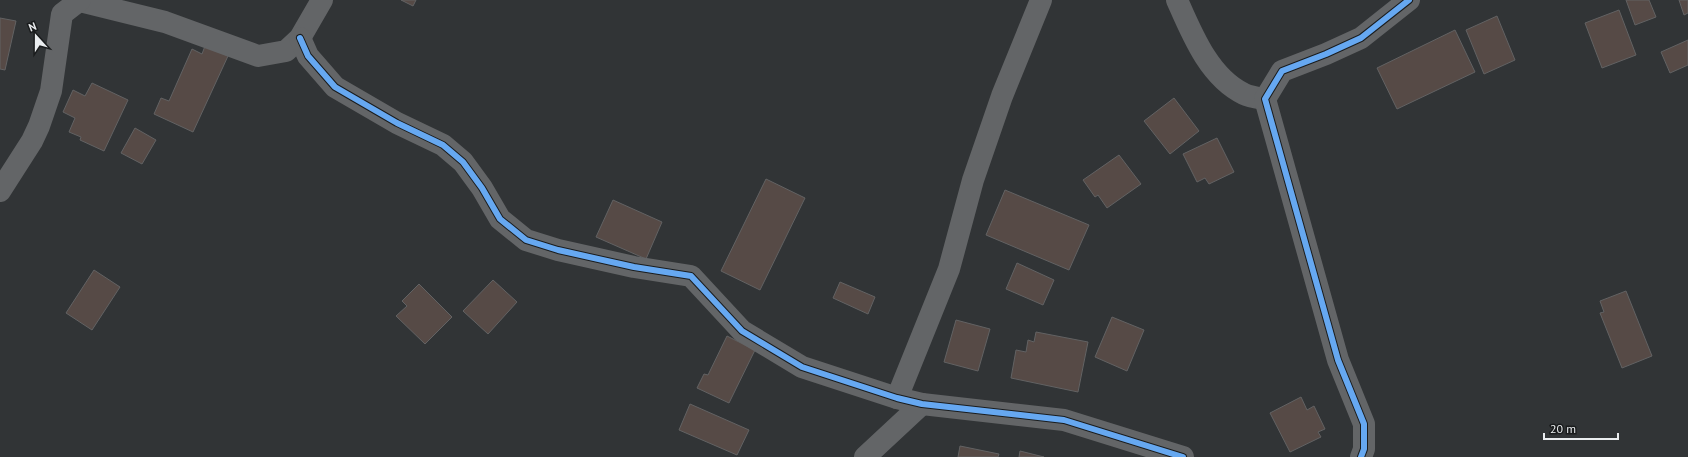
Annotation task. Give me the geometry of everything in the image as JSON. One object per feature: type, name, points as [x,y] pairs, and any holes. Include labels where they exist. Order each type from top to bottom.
[{"type":"street","points":[[0,191],[40,126],[52,91],[62,14],[80,0],[165,22],[258,56],[286,51],[300,38],[322,0]]},
{"type":"street","points":[[898,398],[949,269],[978,166],[1002,96],[1041,0]]},
{"type":"street","points":[[1177,0],[1195,40],[1213,66],[1230,85],[1245,95],[1265,99]]},
{"type":"street","points":[[1361,457],[1364,449],[1364,424],[1338,360],[1265,99],[1282,71],[1326,54],[1361,38],[1409,0]]},
{"type":"street","points":[[300,38],[308,56],[335,87],[397,123],[443,145],[463,162],[482,188],[500,219],[526,240],[558,250],[634,267],[691,276],[742,331],[802,367],[898,398],[922,404],[1064,420],[1183,457]]},
{"type":"street","points":[[865,457],[922,404]]},
{"type":"building","points":[[401,0],[416,0],[413,6]]},
{"type":"building","points":[[1626,0],[1649,0],[1656,17],[1635,25]]},
{"type":"building","points":[[1679,0],[1688,0],[1688,13],[1684,15]]},
{"type":"building","points":[[1619,10],[1636,55],[1602,68],[1585,23]]},
{"type":"building","points":[[1497,16],[1515,60],[1484,74],[1466,30]]},
{"type":"building","points":[[0,18],[16,21],[5,70],[0,69]]},
{"type":"building","points":[[1455,30],[1475,72],[1397,109],[1377,68]]},
{"type":"building","points":[[1688,40],[1688,65],[1670,73],[1661,52]]},
{"type":"building","points":[[205,46],[228,56],[193,132],[154,114],[161,98],[169,101],[192,49],[202,54]]},
{"type":"building","points":[[92,83],[128,100],[104,151],[80,140],[81,137],[69,132],[75,118],[63,112],[73,90],[85,96]]},
{"type":"building","points":[[1174,98],[1199,131],[1170,154],[1144,121]]},
{"type":"building","points":[[135,128],[156,140],[142,164],[121,153]]},
{"type":"building","points":[[1217,138],[1234,172],[1209,184],[1205,178],[1197,182],[1183,154]]},
{"type":"building","points":[[1119,155],[1141,184],[1107,208],[1098,195],[1095,197],[1083,180]]},
{"type":"building","points":[[766,179],[805,198],[760,290],[721,271]]},
{"type":"building","points":[[1005,190],[1089,225],[1069,270],[986,235]]},
{"type":"building","points":[[613,200],[662,222],[646,259],[596,237]]},
{"type":"building","points":[[1017,263],[1054,280],[1043,305],[1006,289]]},
{"type":"building","points":[[94,270],[120,287],[92,330],[66,313]]},
{"type":"building","points":[[493,280],[517,302],[488,334],[463,311]]},
{"type":"building","points":[[840,282],[875,297],[868,314],[833,298]]},
{"type":"building","points":[[419,284],[452,317],[425,344],[396,316],[407,306],[402,301]]},
{"type":"building","points":[[1626,291],[1652,356],[1622,368],[1600,313],[1604,312],[1600,301]]},
{"type":"building","points":[[1112,317],[1144,330],[1127,371],[1095,357]]},
{"type":"building","points":[[956,320],[990,329],[978,371],[944,362]]},
{"type":"building","points":[[1036,332],[1088,342],[1078,392],[1011,378],[1016,350],[1026,352],[1028,340],[1034,342]]},
{"type":"building","points":[[727,336],[755,350],[729,403],[697,388],[704,374],[708,375]]},
{"type":"building","points":[[1301,397],[1307,410],[1314,406],[1325,429],[1318,432],[1321,437],[1290,452],[1270,413]]},
{"type":"building","points":[[690,404],[749,430],[737,455],[679,430]]},
{"type":"building","points":[[960,446],[999,454],[998,457],[958,457]]},
{"type":"building","points":[[1020,451],[1044,457],[1019,457]]},
{"type":"cycle path","points":[[1361,457],[1364,449],[1364,424],[1338,360],[1265,99],[1282,71],[1326,54],[1361,38],[1409,0]]},
{"type":"cycle path","points":[[300,38],[308,56],[335,87],[397,123],[443,145],[463,162],[482,188],[500,219],[526,240],[558,250],[634,267],[691,276],[742,331],[802,367],[897,398],[922,404],[1064,420],[1183,457]]}]
